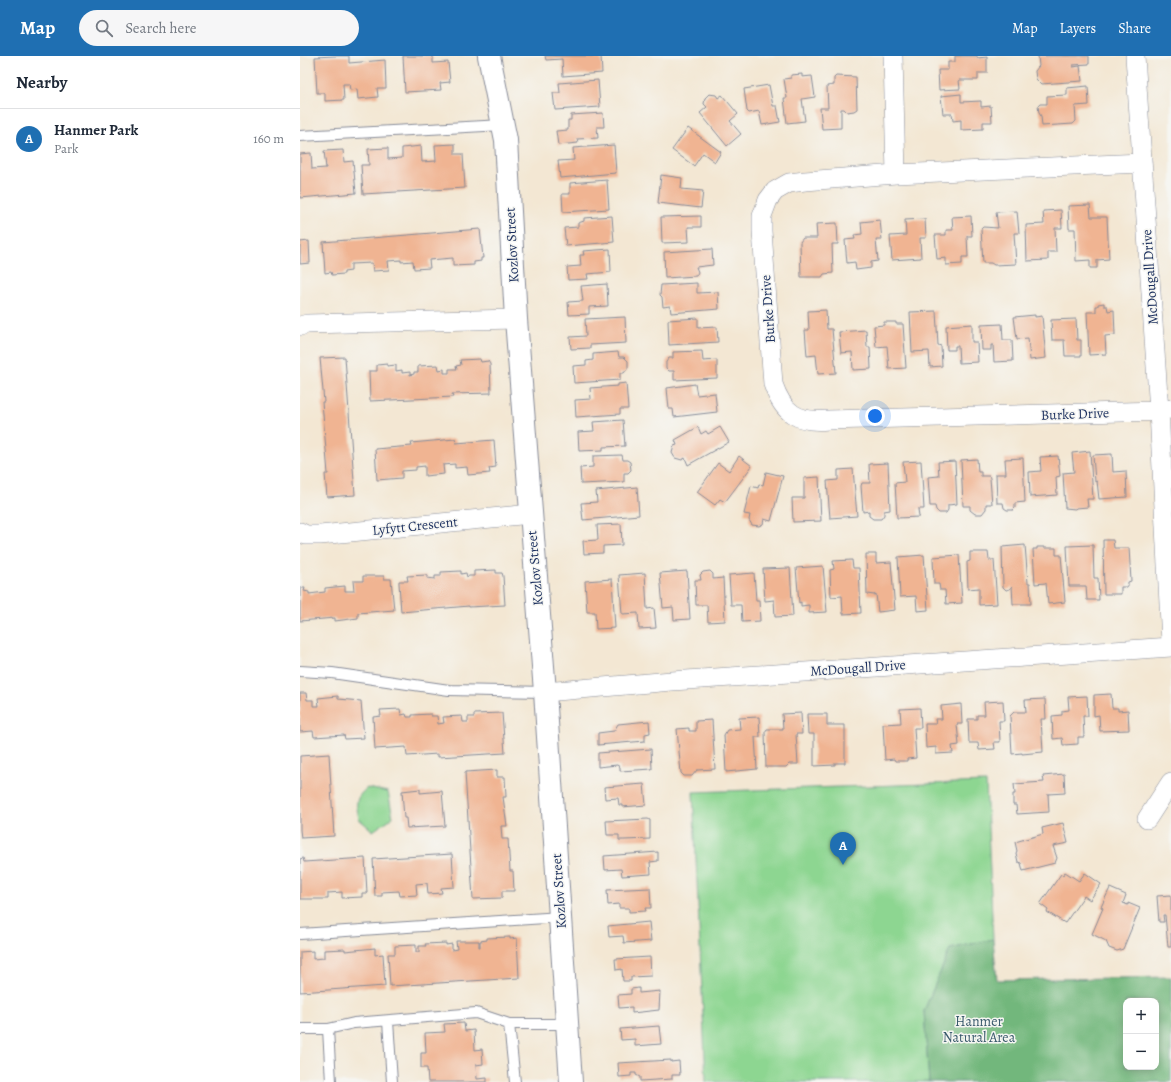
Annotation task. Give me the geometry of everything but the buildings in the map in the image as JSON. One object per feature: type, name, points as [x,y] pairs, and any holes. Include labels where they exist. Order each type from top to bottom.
[{"type":"street","name":"Kozlov Street","points":[[489,56],[506,140],[516,319],[545,692],[571,1082]]},
{"type":"street","points":[[892,56],[896,174]]},
{"type":"street","name":"McDougall Drive","points":[[1134,56],[1142,163],[1165,410],[1171,642]]},
{"type":"street","name":"Burke Drive","points":[[1142,163],[896,174],[789,183],[775,191],[768,200],[762,216],[773,384],[778,397],[789,412],[802,419],[814,421],[1165,410]]},
{"type":"street","points":[[300,326],[307,324],[516,319]]},
{"type":"street","name":"Lyfytt Crescent","points":[[300,532],[306,535],[320,535],[531,514]]},
{"type":"street","name":"McDougall Drive","points":[[545,692],[680,680],[1171,647]]},
{"type":"street","points":[[1146,819],[1171,782]]},
{"type":"lane","points":[[300,136],[503,125]]},
{"type":"lane","points":[[300,670],[332,673],[449,690],[545,692]]},
{"type":"lane","points":[[300,934],[560,917]]},
{"type":"lane","points":[[300,1029],[328,1028],[354,1023],[476,1013],[509,1024],[568,1024]]},
{"type":"lane","points":[[388,1020],[392,1082]]},
{"type":"lane","points":[[509,1024],[515,1082]]},
{"type":"lane","points":[[328,1028],[331,1082]]},
{"type":"green space","points":[[986,782],[993,939],[950,949],[924,1011],[929,1082],[706,1082],[693,792]]},
{"type":"green space","points":[[367,788],[388,792],[393,817],[373,831],[359,819],[357,809],[358,798]]},
{"type":"green space","name":"Hanmer Natural Area","points":[[993,939],[997,980],[1171,977],[1171,1082],[929,1082],[924,1011],[950,949]]},
{"type":"place","name":"Hanmer Park","points":[[843,865]]}]
